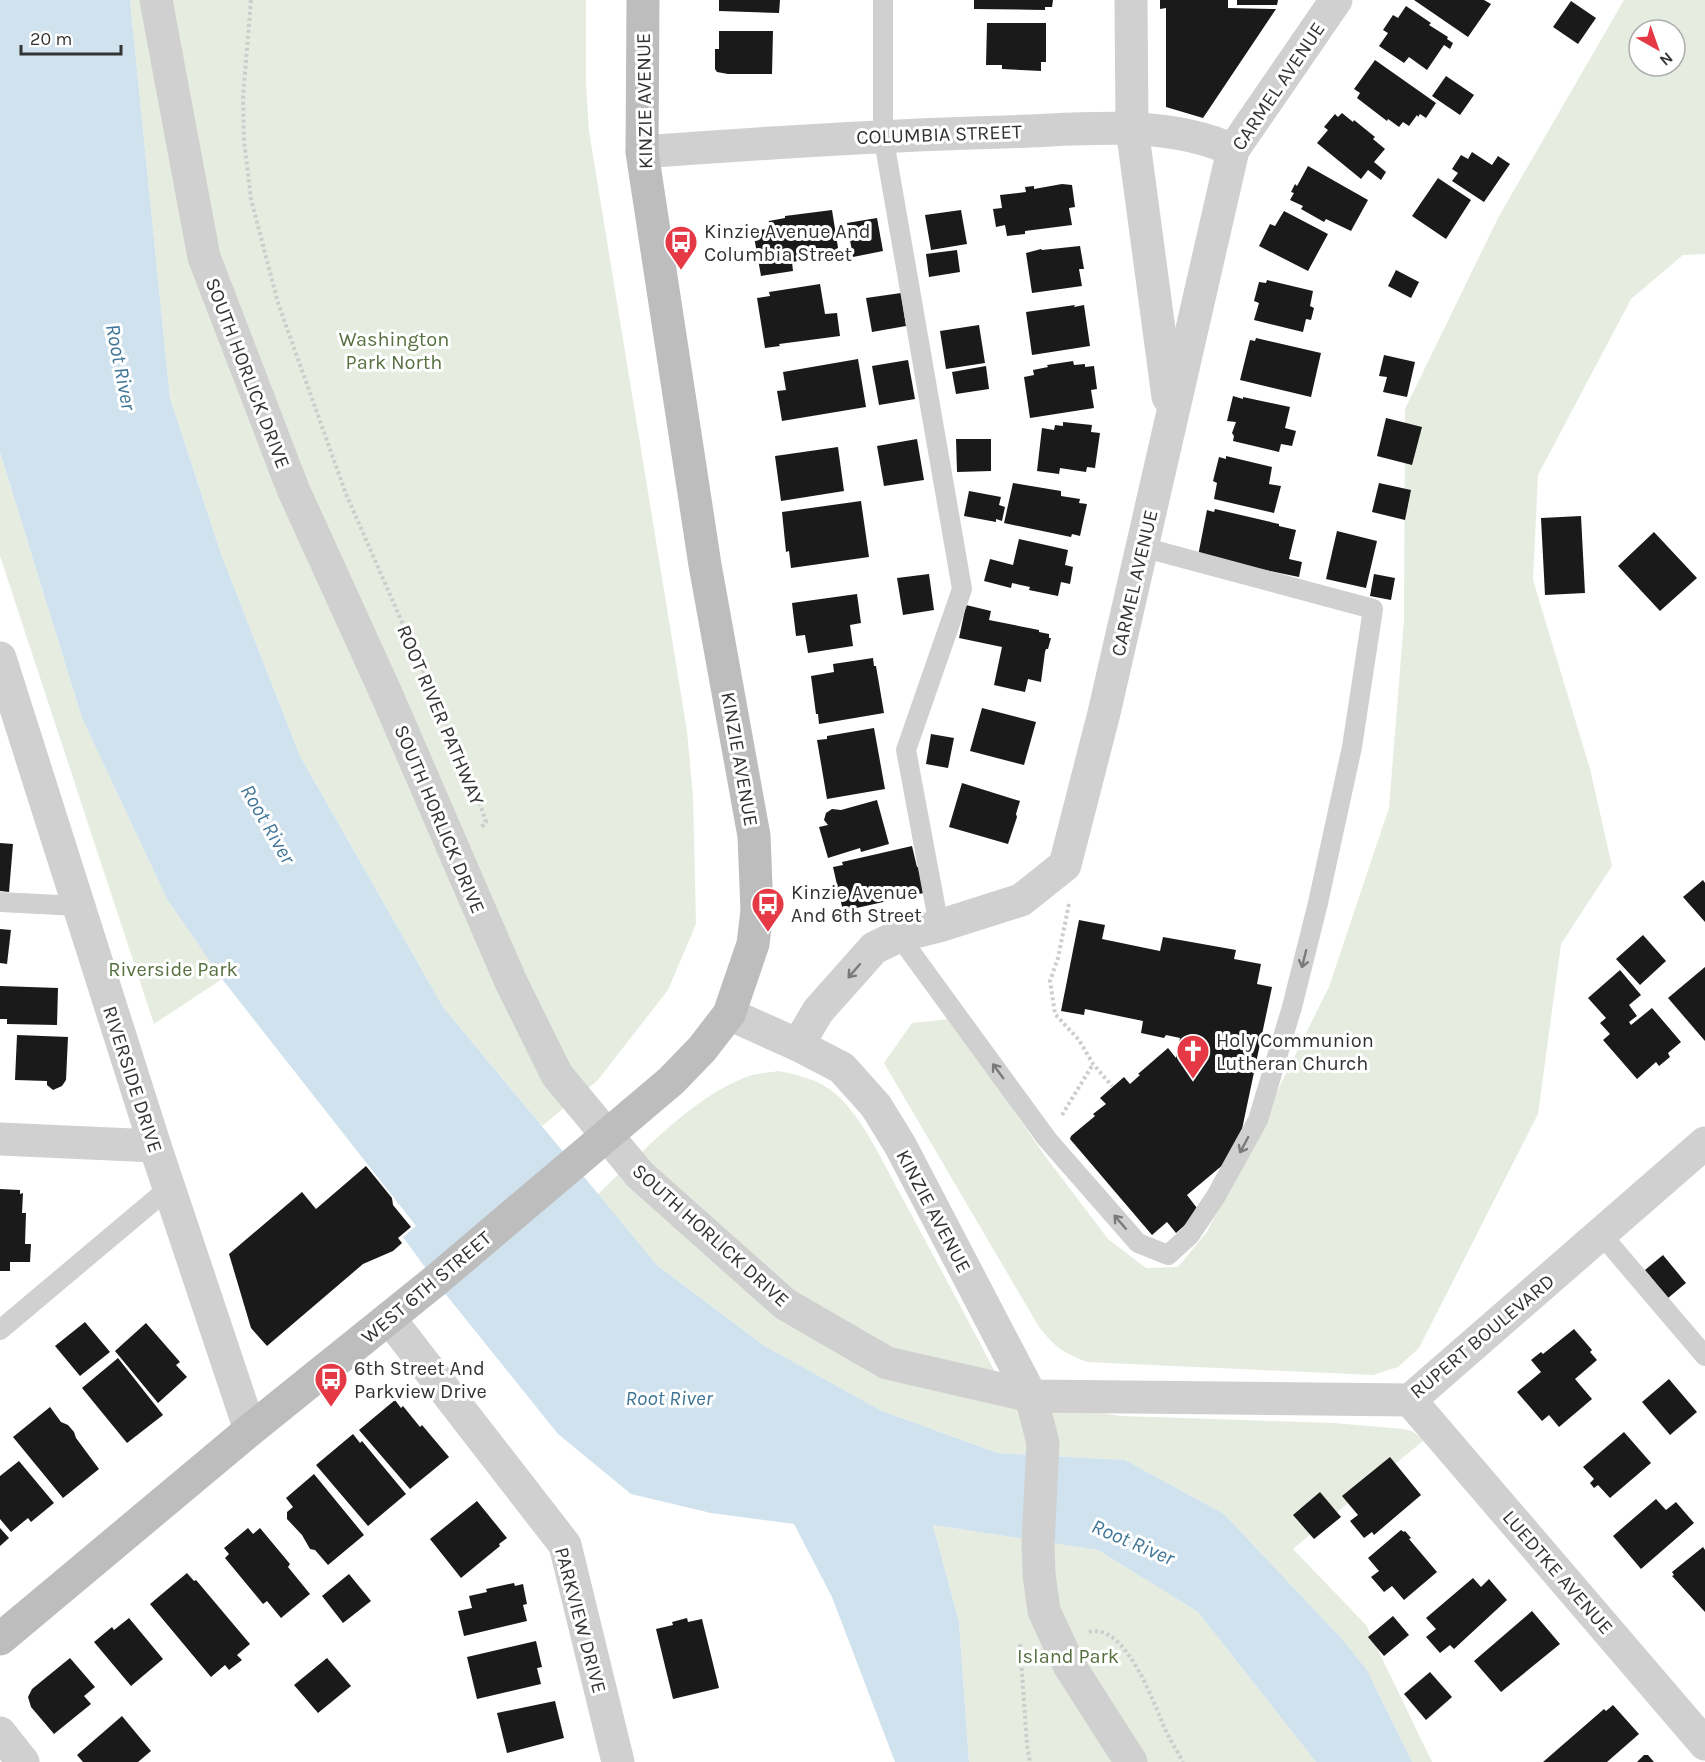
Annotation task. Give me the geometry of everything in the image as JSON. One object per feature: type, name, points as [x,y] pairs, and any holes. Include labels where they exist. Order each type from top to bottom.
[{"type":"street","name":"SOUTH HORLICK DRIVE","points":[[156,0],[204,257],[292,489],[385,691],[511,982],[557,1075],[640,1175],[785,1304],[887,1363],[1031,1396]]},
{"type":"street","name":"KINZIE AVENUE","points":[[643,0],[642,152],[705,565],[754,836],[757,911],[753,944],[729,1014],[842,1068],[876,1106],[900,1145],[1031,1396],[1043,1443],[1038,1543],[1044,1611],[1063,1655],[1131,1762]]},
{"type":"street","points":[[1131,0],[1132,128],[1171,420]]},
{"type":"street","name":"CARMEL AVENUE","points":[[1065,865],[1104,713],[1233,150],[1336,0]]},
{"type":"street","name":"COLUMBIA STREET","points":[[642,152],[883,135],[1132,128],[1196,136],[1233,150]]},
{"type":"street","name":"RIVERSIDE DRIVE","points":[[1,668],[155,1146],[250,1430]]},
{"type":"street","points":[[798,1045],[818,1011],[874,948],[899,936],[1021,900],[1065,865]]},
{"type":"street","name":"WEST 6TH STREET","points":[[0,1639],[250,1430],[435,1281],[671,1081],[702,1048],[729,1014]]},
{"type":"street","points":[[0,1139],[155,1146]]},
{"type":"street","name":"RUPERT BOULEVARD","points":[[1031,1396],[1410,1400],[1705,1143]]},
{"type":"street","name":"PARKVIEW DRIVE","points":[[389,1318],[565,1545],[618,1762]]},
{"type":"street","name":"LUEDTKE AVENUE","points":[[1410,1400],[1705,1744]]},
{"type":"street","points":[[0,1733],[24,1762]]},
{"type":"lane","points":[[883,0],[883,135],[962,589],[906,750],[939,926]]},
{"type":"lane","points":[[899,936],[1047,1139],[1138,1243],[1168,1255],[1190,1235],[1216,1196],[1258,1120],[1292,1007],[1318,903],[1352,747],[1373,609],[1142,547]]},
{"type":"lane","points":[[0,902],[78,906]]},
{"type":"lane","points":[[0,1330],[169,1188]]},
{"type":"lane","points":[[1601,1234],[1705,1356]]},
{"type":"path","name":"ROOT RIVER PATHWAY","points":[[251,0],[243,98],[243,141],[251,199],[278,303],[346,495],[456,744],[486,822],[480,830],[453,848]]},
{"type":"path","points":[[1065,865],[1069,903],[1058,958],[1050,981],[1055,1014],[1079,1040],[1092,1064],[1112,1086]]},
{"type":"path","points":[[1047,1139],[1092,1064]]},
{"type":"path","points":[[1082,1635],[1093,1631],[1107,1635],[1124,1647],[1135,1662],[1182,1762]]},
{"type":"path","points":[[1021,1657],[1030,1762]]},
{"type":"green space","name":"Washington Park North","points":[[130,0],[586,0],[586,84],[589,131],[687,731],[693,797],[696,924],[668,990],[597,1081],[542,1126],[443,1007],[300,756],[221,554],[170,398]]},
{"type":"green space","points":[[1624,0],[1705,0],[1705,254],[1683,255],[1631,299],[1538,475],[1533,580],[1590,769],[1612,866],[1561,944],[1538,1114],[1419,1348],[1398,1367],[1373,1375],[1087,1362],[1060,1349],[1039,1327],[884,1063],[912,1023],[951,1019],[1045,1156],[1108,1239],[1146,1268],[1178,1267],[1207,1232],[1329,987],[1389,808],[1404,620],[1405,409],[1498,218]]},
{"type":"green space","name":"Riverside Park","points":[[0,452],[82,718],[167,899],[222,979],[154,1024],[0,556]]},
{"type":"green space","points":[[778,1071],[802,1076],[824,1085],[837,1095],[856,1117],[881,1158],[1010,1401],[1122,1416],[1334,1423],[1403,1429],[1412,1431],[1424,1440],[1293,1549],[1366,1625],[1432,1762],[1412,1762],[1367,1670],[1343,1640],[1224,1514],[1125,1460],[998,1453],[882,1411],[763,1345],[657,1265],[598,1194],[668,1128],[705,1099],[746,1077]]},
{"type":"green space","name":"Island Park","points":[[933,1525],[1098,1550],[1198,1612],[1316,1762],[969,1762],[959,1622]]},
{"type":"water","name":"Root River","points":[[0,0],[130,0],[170,398],[221,554],[300,756],[443,1007],[657,1265],[763,1345],[882,1411],[998,1453],[1125,1460],[1224,1514],[1343,1640],[1367,1670],[1412,1762],[1316,1762],[1198,1612],[1098,1550],[933,1525],[959,1622],[969,1762],[895,1762],[832,1597],[794,1524],[711,1513],[631,1494],[558,1434],[435,1281],[403,1237],[416,1226],[222,979],[167,899],[82,718],[0,452]]},
{"type":"building","points":[[719,0],[780,0],[779,13],[719,11]]},
{"type":"building","points":[[974,0],[1053,0],[1052,7],[1045,7],[1045,10],[974,9]]},
{"type":"building","points":[[1160,0],[1228,0],[1228,8],[1276,9],[1203,118],[1166,107],[1166,8],[1160,9]]},
{"type":"building","points":[[1237,0],[1278,0],[1277,5],[1237,5]]},
{"type":"building","points":[[1414,0],[1484,0],[1491,4],[1468,37]]},
{"type":"building","points":[[1571,1],[1596,18],[1578,44],[1553,27]]},
{"type":"building","points":[[1406,6],[1431,23],[1429,25],[1453,43],[1450,49],[1444,45],[1427,70],[1409,57],[1404,63],[1379,46],[1388,33],[1383,30],[1393,15],[1398,18]]},
{"type":"building","points":[[987,23],[1046,23],[1046,62],[1041,62],[1041,71],[1002,69],[1002,65],[986,65]]},
{"type":"building","points":[[719,31],[773,31],[772,74],[717,72],[715,49],[719,49]]},
{"type":"building","points":[[1375,60],[1436,103],[1426,118],[1420,114],[1418,117],[1417,115],[1409,126],[1403,122],[1399,127],[1388,119],[1387,121],[1357,98],[1360,93],[1354,89]]},
{"type":"building","points":[[1446,76],[1474,95],[1460,115],[1432,96]]},
{"type":"building","points":[[1342,113],[1375,137],[1373,139],[1385,149],[1374,162],[1386,172],[1381,180],[1368,170],[1361,179],[1317,143],[1328,130],[1324,127],[1335,114],[1338,117]]},
{"type":"building","points":[[1472,152],[1492,165],[1498,156],[1510,164],[1484,202],[1452,181],[1458,173],[1452,169],[1461,155],[1468,159]]},
{"type":"building","points":[[1308,166],[1368,200],[1351,231],[1326,219],[1324,222],[1301,209],[1303,206],[1290,200],[1295,184],[1297,186]]},
{"type":"building","points":[[1438,178],[1471,200],[1446,239],[1412,216]]},
{"type":"building","points":[[1062,184],[1072,185],[1075,207],[1069,208],[1072,225],[1025,231],[1025,234],[1007,236],[1005,225],[996,227],[993,209],[1002,208],[1000,195],[1026,192],[1025,187],[1034,186],[1034,189]]},
{"type":"building","points":[[832,210],[839,254],[792,262],[793,271],[761,276],[753,231],[766,229],[769,221],[785,218],[785,216]]},
{"type":"building","points":[[961,210],[967,244],[931,250],[925,215]]},
{"type":"building","points":[[1284,211],[1328,234],[1308,271],[1259,246],[1270,224],[1275,226]]},
{"type":"building","points":[[877,218],[883,251],[853,257],[847,223]]},
{"type":"building","points":[[1080,246],[1084,269],[1079,269],[1082,286],[1032,293],[1026,253],[1041,249]]},
{"type":"building","points":[[957,250],[960,272],[929,277],[926,254]]},
{"type":"building","points":[[1396,270],[1419,282],[1411,298],[1388,286]]},
{"type":"building","points":[[1267,280],[1313,291],[1310,306],[1314,308],[1311,320],[1306,319],[1303,332],[1254,320],[1259,303],[1254,301],[1259,282],[1266,283]]},
{"type":"building","points":[[820,284],[825,314],[837,313],[840,336],[765,348],[757,298],[770,296],[769,292]]},
{"type":"building","points":[[901,293],[906,326],[872,332],[866,298]]},
{"type":"building","points":[[1075,305],[1074,307],[1084,305],[1090,346],[1032,355],[1026,312]]},
{"type":"building","points":[[979,325],[985,363],[946,369],[940,331]]},
{"type":"building","points":[[1256,338],[1321,353],[1311,397],[1240,380],[1250,340],[1255,341]]},
{"type":"building","points":[[1384,355],[1415,362],[1407,397],[1383,392],[1387,377],[1379,376]]},
{"type":"building","points":[[858,359],[866,407],[782,421],[777,391],[786,390],[783,372]]},
{"type":"building","points":[[908,360],[915,399],[879,405],[872,366]]},
{"type":"building","points":[[1073,361],[1074,365],[1094,366],[1097,389],[1091,390],[1094,408],[1030,418],[1024,377],[1034,375],[1033,370],[1048,367],[1047,365]]},
{"type":"building","points":[[986,366],[989,389],[956,394],[952,372]]},
{"type":"building","points":[[1233,396],[1290,407],[1285,428],[1296,431],[1292,446],[1281,444],[1279,452],[1233,441],[1232,433],[1236,422],[1227,421]]},
{"type":"building","points":[[1386,418],[1422,427],[1412,465],[1377,456]]},
{"type":"building","points":[[1063,422],[1092,425],[1091,432],[1100,433],[1095,468],[1087,467],[1086,472],[1060,468],[1059,474],[1037,471],[1042,428],[1054,430],[1055,425],[1063,426]]},
{"type":"building","points":[[917,439],[924,480],[884,486],[877,446]]},
{"type":"building","points":[[956,439],[991,439],[991,471],[957,472]]},
{"type":"building","points":[[838,447],[844,491],[781,501],[775,456]]},
{"type":"building","points":[[1226,456],[1272,467],[1269,484],[1281,486],[1274,513],[1214,499],[1217,483],[1213,481],[1219,457],[1226,459]]},
{"type":"building","points":[[1013,483],[1061,491],[1061,496],[1080,499],[1079,503],[1087,504],[1080,536],[1072,534],[1071,537],[1004,523]]},
{"type":"building","points":[[1379,483],[1411,490],[1405,520],[1372,512]]},
{"type":"building","points":[[969,491],[1001,497],[999,505],[1005,507],[1002,521],[964,516]]},
{"type":"building","points":[[861,501],[869,557],[791,568],[789,551],[786,552],[782,512]]},
{"type":"building","points":[[1215,509],[1296,530],[1289,559],[1302,562],[1299,577],[1198,556],[1207,510],[1214,512]]},
{"type":"building","points":[[1581,516],[1585,593],[1545,595],[1541,518]]},
{"type":"building","points":[[1337,531],[1377,541],[1366,588],[1326,579]]},
{"type":"building","points":[[1654,532],[1697,578],[1660,611],[1618,566]]},
{"type":"building","points":[[1019,539],[1068,550],[1065,565],[1073,567],[1070,584],[1061,582],[1058,596],[1029,590],[1030,587],[1012,583],[1011,588],[984,581],[990,559],[1013,565]]},
{"type":"building","points":[[929,574],[934,610],[903,615],[897,578]]},
{"type":"building","points":[[1374,574],[1395,578],[1391,600],[1370,596]]},
{"type":"building","points":[[857,594],[861,623],[850,625],[853,646],[808,653],[805,635],[796,636],[792,603]]},
{"type":"building","points":[[966,605],[991,611],[989,620],[1049,634],[1051,638],[1045,652],[1041,682],[1028,679],[1025,692],[994,685],[1002,647],[959,638]]},
{"type":"building","points":[[873,658],[884,713],[819,724],[811,676],[834,672],[833,664]]},
{"type":"building","points":[[982,708],[1036,722],[1024,765],[970,751]]},
{"type":"building","points":[[874,728],[885,789],[827,799],[817,740],[827,739],[827,736]]},
{"type":"building","points":[[931,734],[954,738],[948,768],[926,764]]},
{"type":"building","points":[[962,783],[1020,801],[1008,844],[949,827]]},
{"type":"building","points":[[877,800],[889,844],[861,852],[860,848],[828,858],[819,827],[828,825],[824,820],[826,813],[832,809],[841,810]]},
{"type":"building","points":[[0,843],[13,844],[9,892],[0,891]]},
{"type":"building","points":[[912,846],[917,867],[921,866],[928,892],[843,911],[833,867],[843,865],[842,862]]},
{"type":"building","points":[[1703,880],[1705,883],[1705,922],[1683,897]]},
{"type":"building","name":"Holy Communion Lutheran Church","points":[[1079,920],[1105,925],[1102,939],[1160,951],[1163,937],[1236,950],[1234,959],[1261,964],[1257,984],[1272,987],[1237,1153],[1187,1195],[1200,1212],[1176,1233],[1167,1222],[1152,1235],[1070,1139],[1095,1116],[1093,1114],[1106,1104],[1100,1098],[1124,1077],[1130,1084],[1168,1048],[1176,1058],[1180,1038],[1166,1035],[1164,1038],[1141,1033],[1143,1021],[1085,1009],[1084,1015],[1061,1011]]},
{"type":"building","points":[[0,929],[11,930],[7,964],[0,963]]},
{"type":"building","points":[[1643,935],[1666,961],[1640,985],[1616,959]]},
{"type":"building","points":[[1705,967],[1705,1041],[1668,998]]},
{"type":"building","points":[[1620,970],[1641,995],[1629,1005],[1637,1016],[1629,1022],[1631,1025],[1652,1008],[1681,1042],[1668,1053],[1670,1057],[1659,1066],[1656,1062],[1637,1079],[1603,1040],[1610,1034],[1600,1023],[1606,1018],[1588,998]]},
{"type":"building","points":[[0,986],[58,988],[57,1025],[7,1024],[7,1019],[0,1019]]},
{"type":"building","points":[[17,1035],[68,1037],[66,1080],[62,1086],[53,1090],[47,1085],[47,1081],[15,1080]]},
{"type":"building","points":[[366,1166],[392,1198],[393,1205],[411,1227],[398,1238],[402,1243],[393,1251],[363,1264],[267,1346],[251,1328],[229,1254],[302,1192],[316,1209]]},
{"type":"building","points":[[0,1189],[20,1190],[20,1194],[23,1193],[22,1213],[26,1213],[25,1244],[31,1244],[30,1262],[10,1262],[10,1271],[0,1271]]},
{"type":"building","points":[[1663,1255],[1686,1283],[1668,1298],[1645,1270]]},
{"type":"building","points":[[85,1322],[110,1352],[80,1376],[55,1346]]},
{"type":"building","points":[[146,1323],[180,1362],[176,1365],[187,1377],[158,1403],[115,1351]]},
{"type":"building","points":[[1574,1329],[1592,1350],[1590,1352],[1597,1360],[1575,1379],[1592,1399],[1559,1427],[1549,1415],[1542,1421],[1517,1392],[1541,1372],[1531,1360],[1541,1352],[1543,1354]]},
{"type":"building","points":[[118,1358],[163,1415],[127,1443],[82,1388]]},
{"type":"building","points":[[1669,1379],[1697,1412],[1670,1435],[1642,1402]]},
{"type":"building","points":[[395,1400],[420,1427],[422,1425],[449,1457],[410,1489],[359,1430]]},
{"type":"building","points":[[50,1407],[61,1422],[68,1425],[74,1432],[99,1469],[63,1498],[13,1437]]},
{"type":"building","points":[[1624,1432],[1651,1463],[1610,1498],[1598,1485],[1594,1488],[1590,1483],[1594,1479],[1583,1467]]},
{"type":"building","points":[[353,1434],[360,1443],[362,1441],[406,1494],[368,1526],[316,1465]]},
{"type":"building","points":[[1390,1457],[1421,1495],[1374,1535],[1372,1532],[1364,1538],[1350,1521],[1358,1515],[1342,1496]]},
{"type":"building","points":[[19,1461],[54,1503],[31,1522],[28,1518],[11,1532],[0,1519],[0,1476]]},
{"type":"building","points":[[314,1474],[364,1535],[328,1565],[315,1550],[310,1549],[302,1535],[287,1519],[287,1512],[293,1507],[286,1498]]},
{"type":"building","points":[[1320,1492],[1341,1517],[1314,1539],[1293,1515]]},
{"type":"building","points":[[1656,1499],[1666,1510],[1676,1502],[1694,1523],[1641,1569],[1613,1536]]},
{"type":"building","points":[[477,1501],[507,1538],[461,1578],[430,1539]]},
{"type":"building","points":[[0,1528],[9,1538],[0,1546]]},
{"type":"building","points":[[248,1528],[253,1534],[260,1528],[290,1564],[288,1567],[310,1594],[281,1618],[267,1601],[263,1604],[225,1558],[229,1554],[224,1548]]},
{"type":"building","points":[[1401,1530],[1411,1538],[1409,1539],[1437,1572],[1404,1600],[1392,1586],[1384,1592],[1371,1577],[1379,1571],[1368,1558]]},
{"type":"building","points":[[1703,1547],[1705,1550],[1705,1612],[1672,1576],[1674,1575],[1672,1572]]},
{"type":"building","points":[[187,1573],[194,1581],[196,1580],[250,1644],[237,1655],[242,1660],[229,1670],[225,1665],[211,1677],[150,1604]]},
{"type":"building","points":[[349,1574],[371,1601],[343,1623],[322,1596]]},
{"type":"building","points":[[1473,1578],[1481,1587],[1489,1579],[1507,1600],[1454,1649],[1450,1645],[1440,1653],[1426,1637],[1436,1629],[1426,1618]]},
{"type":"building","points":[[514,1583],[515,1586],[523,1584],[527,1604],[523,1605],[527,1621],[464,1636],[458,1611],[472,1608],[469,1596],[487,1592],[486,1589]]},
{"type":"building","points":[[1532,1611],[1560,1644],[1501,1692],[1474,1661]]},
{"type":"building","points":[[1393,1616],[1409,1635],[1384,1656],[1368,1637]]},
{"type":"building","points":[[129,1618],[163,1659],[131,1686],[94,1642],[112,1627],[114,1630]]},
{"type":"building","points":[[687,1618],[688,1622],[702,1619],[719,1688],[673,1699],[656,1629],[673,1625],[672,1622]]},
{"type":"building","points":[[536,1641],[542,1667],[537,1668],[541,1684],[477,1699],[467,1657]]},
{"type":"building","points":[[70,1658],[95,1687],[84,1696],[91,1704],[54,1734],[31,1707],[28,1697],[32,1689]]},
{"type":"building","points":[[327,1658],[351,1686],[318,1713],[294,1685]]},
{"type":"building","points":[[1430,1672],[1452,1697],[1426,1720],[1404,1694]]},
{"type":"building","points":[[555,1701],[564,1738],[507,1753],[497,1713]]},
{"type":"building","points":[[1613,1705],[1639,1734],[1607,1762],[1543,1762],[1604,1709],[1606,1711]]},
{"type":"building","points":[[122,1716],[151,1751],[138,1762],[83,1762],[77,1755]]},
{"type":"building","points":[[1644,1755],[1648,1755],[1654,1762],[1637,1762]]},
{"type":"place","name":"Kinzie Avenue And Columbia Street","points":[[681,271]]},
{"type":"place","name":"Kinzie Avenue And 6th Street","points":[[768,933]]},
{"type":"place","name":"Holy Communion Lutheran Church","points":[[1193,1080]]},
{"type":"place","name":"6th Street And Parkview Drive","points":[[331,1408]]}]
